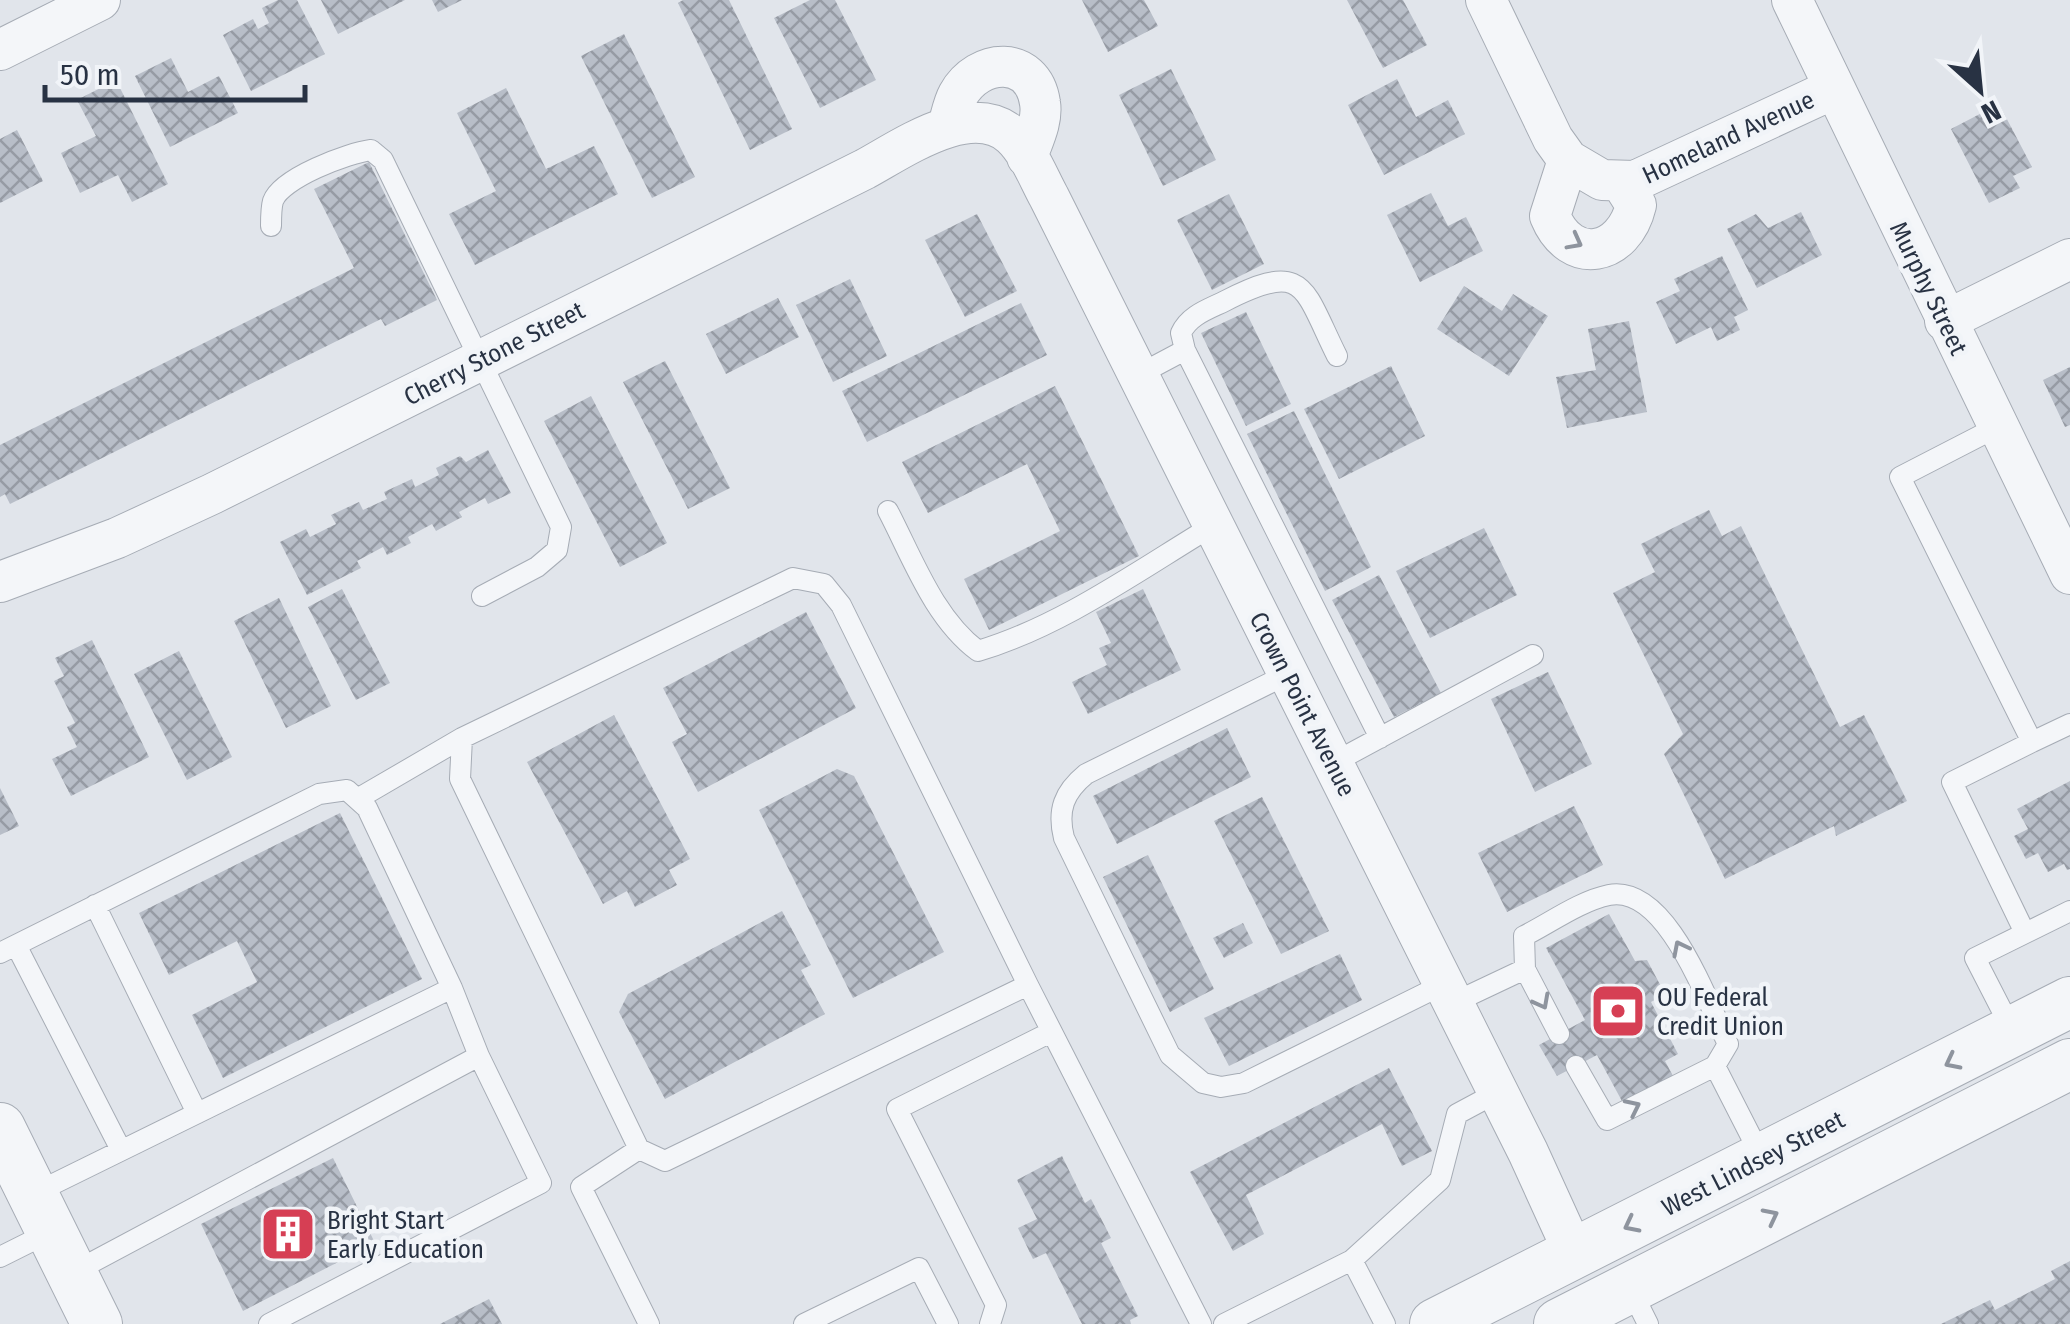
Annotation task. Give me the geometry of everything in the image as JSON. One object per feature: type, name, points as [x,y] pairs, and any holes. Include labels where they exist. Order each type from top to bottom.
[{"type":"street","points":[[0,50],[100,0]]},
{"type":"street","points":[[1486,0],[1553,138],[1568,160]]},
{"type":"street","name":"Murphy Street","points":[[1792,0],[2070,574]]},
{"type":"street","points":[[966,125],[958,94],[977,74],[998,64],[1013,67],[1025,75],[1040,98],[1041,117],[1028,157]]},
{"type":"street","name":"Homeland Avenue","points":[[1622,183],[1636,205],[1622,238],[1604,248],[1588,250],[1564,238],[1550,216],[1568,160],[1602,180],[1635,181],[1833,89]]},
{"type":"street","name":"Crown Point Avenue","points":[[966,125],[1010,134],[1028,157],[1498,1092],[1574,1253]]},
{"type":"street","name":"Cherry Stone Street","points":[[0,582],[117,538],[212,494],[480,359],[966,125]]},
{"type":"street","points":[[1945,321],[2070,259]]},
{"type":"street","name":"West Lindsey Street","points":[[1435,1324],[2070,1002]]},
{"type":"street","points":[[1559,1324],[1639,1306],[2070,1064]]},
{"type":"street","points":[[0,1128],[97,1324]]},
{"type":"lane","points":[[270,226],[273,200],[284,186],[352,152],[371,150],[384,160],[561,528],[557,550],[536,567],[482,596]]},
{"type":"lane","points":[[1337,356],[1304,291],[1275,279],[1190,320],[1182,332],[1186,350],[1380,738]]},
{"type":"lane","points":[[1138,374],[1186,350]]},
{"type":"lane","points":[[1997,426],[1900,477],[2032,742]]},
{"type":"lane","points":[[888,511],[940,610],[960,638],[978,650],[1008,642],[1214,526]]},
{"type":"lane","points":[[358,798],[462,738],[793,578],[824,584],[842,605],[1028,985],[1202,1324]]},
{"type":"lane","points":[[1333,763],[1533,655]]},
{"type":"lane","points":[[1288,674],[1086,774],[1069,788],[1062,804],[1064,838],[1170,1056],[1203,1083],[1244,1083],[1449,994],[1526,969]]},
{"type":"lane","points":[[2025,933],[1952,782],[2070,724]]},
{"type":"lane","points":[[462,738],[460,779],[639,1149],[665,1162],[1028,985]]},
{"type":"lane","points":[[120,1150],[8,949],[319,794],[347,790],[367,808],[541,1184],[270,1324]]},
{"type":"lane","points":[[1559,1034],[1526,969],[1524,936],[1597,899],[1612,894],[1636,897],[1650,906],[1669,928],[1728,1044],[1715,1066],[1607,1120],[1576,1066]]},
{"type":"lane","points":[[95,905],[196,1114]]},
{"type":"lane","points":[[2013,1031],[1975,958],[2070,911]]},
{"type":"lane","points":[[52,1233],[120,1150],[452,988]]},
{"type":"lane","points":[[990,1324],[996,1305],[896,1109],[1052,1032]]},
{"type":"lane","points":[[1,1255],[479,1056]]},
{"type":"lane","points":[[1715,1066],[1762,1158]]},
{"type":"lane","points":[[1224,1324],[1352,1260],[1440,1180],[1457,1114],[1498,1092]]},
{"type":"lane","points":[[639,1149],[581,1187],[648,1324]]},
{"type":"lane","points":[[1352,1260],[1385,1324]]},
{"type":"lane","points":[[804,1324],[919,1268],[948,1324]]},
{"type":"building","points":[[278,0],[297,0],[325,54],[251,91],[223,35],[253,19],[258,29],[269,23],[262,8]]},
{"type":"building","points":[[321,0],[405,0],[338,34]]},
{"type":"building","points":[[432,0],[462,0],[438,12]]},
{"type":"building","points":[[729,0],[792,129],[750,150],[678,3]]},
{"type":"building","points":[[810,0],[835,0],[876,80],[820,108],[774,18]]},
{"type":"building","points":[[1082,0],[1144,0],[1158,26],[1108,52]]},
{"type":"building","points":[[1347,0],[1403,0],[1427,45],[1383,68]]},
{"type":"building","points":[[624,34],[695,177],[652,198],[581,56]]},
{"type":"building","points":[[171,58],[188,92],[219,76],[238,113],[170,147],[135,76]]},
{"type":"building","points":[[1171,69],[1216,160],[1163,186],[1119,95]]},
{"type":"building","points":[[1397,79],[1416,117],[1448,100],[1465,134],[1384,175],[1348,105]]},
{"type":"building","points":[[116,80],[168,184],[132,202],[118,175],[80,193],[61,153],[96,136],[77,100]]},
{"type":"building","points":[[506,88],[546,169],[594,146],[618,194],[475,265],[449,214],[496,191],[457,113]]},
{"type":"building","points":[[1999,104],[2032,167],[2013,176],[2020,188],[1989,203],[1951,129]]},
{"type":"building","points":[[17,130],[43,181],[0,203],[0,139]]},
{"type":"building","points":[[369,162],[437,300],[385,326],[381,319],[10,504],[5,494],[0,497],[0,445],[354,268],[314,189]]},
{"type":"building","points":[[1431,193],[1448,226],[1466,217],[1483,251],[1420,282],[1387,215]]},
{"type":"building","points":[[1229,194],[1264,264],[1212,290],[1177,220]]},
{"type":"building","points":[[1801,212],[1822,255],[1757,288],[1727,229],[1756,214],[1768,228]]},
{"type":"building","points":[[977,214],[1017,291],[965,317],[925,240]]},
{"type":"building","points":[[1722,256],[1748,310],[1734,317],[1740,330],[1717,341],[1711,327],[1676,344],[1656,302],[1680,291],[1674,279]]},
{"type":"building","points":[[850,279],[887,356],[833,382],[796,305]]},
{"type":"building","points":[[1464,286],[1502,311],[1513,294],[1548,316],[1509,376],[1437,329]]},
{"type":"building","points":[[778,298],[799,337],[726,374],[706,334]]},
{"type":"building","points":[[1021,303],[1047,355],[867,442],[842,391]]},
{"type":"building","points":[[1246,312],[1291,404],[1246,426],[1201,333]]},
{"type":"building","points":[[1629,321],[1647,412],[1567,428],[1556,377],[1596,370],[1588,329]]},
{"type":"building","points":[[665,361],[730,488],[688,509],[623,382]]},
{"type":"building","points":[[1391,366],[1425,436],[1339,479],[1304,409]]},
{"type":"building","points":[[2070,367],[2070,425],[2065,427],[2043,380]]},
{"type":"building","points":[[1055,386],[1139,556],[989,630],[964,579],[1060,531],[1027,464],[928,513],[902,462]]},
{"type":"building","points":[[591,396],[667,543],[620,567],[544,421]]},
{"type":"building","points":[[1294,411],[1371,567],[1325,591],[1247,434]]},
{"type":"building","points":[[488,450],[511,493],[488,504],[485,498],[436,531],[432,524],[408,537],[411,543],[387,555],[383,547],[357,561],[361,568],[307,595],[280,542],[306,529],[310,537],[336,524],[331,515],[359,502],[363,510],[387,499],[384,492],[412,479],[415,487],[439,475],[436,468],[460,456],[466,462]]},
{"type":"building","points":[[1709,510],[1722,536],[1741,526],[1840,727],[1864,715],[1907,801],[1836,836],[1834,826],[1725,879],[1664,754],[1683,734],[1613,593],[1655,572],[1641,544]]},
{"type":"building","points":[[1484,528],[1517,595],[1430,638],[1396,571]]},
{"type":"building","points":[[1379,575],[1441,693],[1394,717],[1332,600]]},
{"type":"building","points":[[342,589],[390,683],[356,700],[308,607]]},
{"type":"building","points":[[1143,589],[1181,670],[1088,714],[1072,682],[1107,665],[1099,648],[1111,643],[1096,612]]},
{"type":"building","points":[[279,598],[331,706],[286,728],[234,621]]},
{"type":"building","points":[[806,612],[856,708],[698,792],[672,742],[687,734],[663,688]]},
{"type":"building","points":[[92,640],[149,757],[71,796],[52,759],[77,747],[67,727],[75,723],[54,681],[64,676],[55,658]]},
{"type":"building","points":[[179,651],[232,757],[187,780],[134,674]]},
{"type":"building","points":[[1548,672],[1592,764],[1535,792],[1491,699]]},
{"type":"building","points":[[614,715],[690,859],[669,870],[677,885],[635,907],[627,891],[603,904],[527,762]]},
{"type":"building","points":[[1227,728],[1251,777],[1117,844],[1093,796]]},
{"type":"building","points":[[837,769],[854,776],[944,952],[853,998],[759,810]]},
{"type":"building","points":[[2070,781],[2070,869],[2064,864],[2048,872],[2038,853],[2026,859],[2014,836],[2028,829],[2017,809]]},
{"type":"building","points":[[0,788],[19,826],[0,835]]},
{"type":"building","points":[[1262,797],[1329,931],[1281,954],[1214,821]]},
{"type":"building","points":[[1574,806],[1603,865],[1507,912],[1478,853]]},
{"type":"building","points":[[340,813],[422,979],[223,1078],[192,1015],[257,982],[237,941],[169,975],[139,913]]},
{"type":"building","points":[[1148,855],[1214,989],[1170,1012],[1103,877]]},
{"type":"building","points":[[782,911],[811,965],[801,970],[825,1014],[665,1099],[619,1012],[628,994]]},
{"type":"building","name":"OU Federal Credit Union","points":[[1609,914],[1635,961],[1647,960],[1665,994],[1651,1002],[1678,1054],[1665,1061],[1673,1076],[1623,1103],[1597,1055],[1557,1076],[1539,1045],[1585,1020],[1546,948]]},
{"type":"building","points":[[1243,923],[1253,943],[1224,958],[1213,938]]},
{"type":"building","points":[[1340,954],[1362,1000],[1229,1066],[1204,1018]]},
{"type":"building","points":[[1389,1068],[1432,1151],[1402,1166],[1382,1124],[1246,1195],[1264,1234],[1233,1251],[1190,1172]]},
{"type":"building","points":[[1062,1156],[1085,1203],[1091,1199],[1111,1238],[1101,1243],[1138,1316],[1130,1320],[1131,1324],[1082,1324],[1046,1253],[1033,1259],[1018,1228],[1037,1219],[1017,1180]]},
{"type":"building","name":"Bright Start Early Education","points":[[333,1158],[375,1243],[243,1311],[201,1224]]},
{"type":"building","points":[[2070,1261],[2070,1324],[1941,1324],[1990,1300],[1995,1310],[2055,1279],[2051,1271]]},
{"type":"building","points":[[489,1299],[502,1324],[440,1324]]},
{"type":"place","name":"OU Federal Credit Union","points":[[1618,1011]]},
{"type":"place","name":"Bright Start Early Education","points":[[288,1234]]}]
